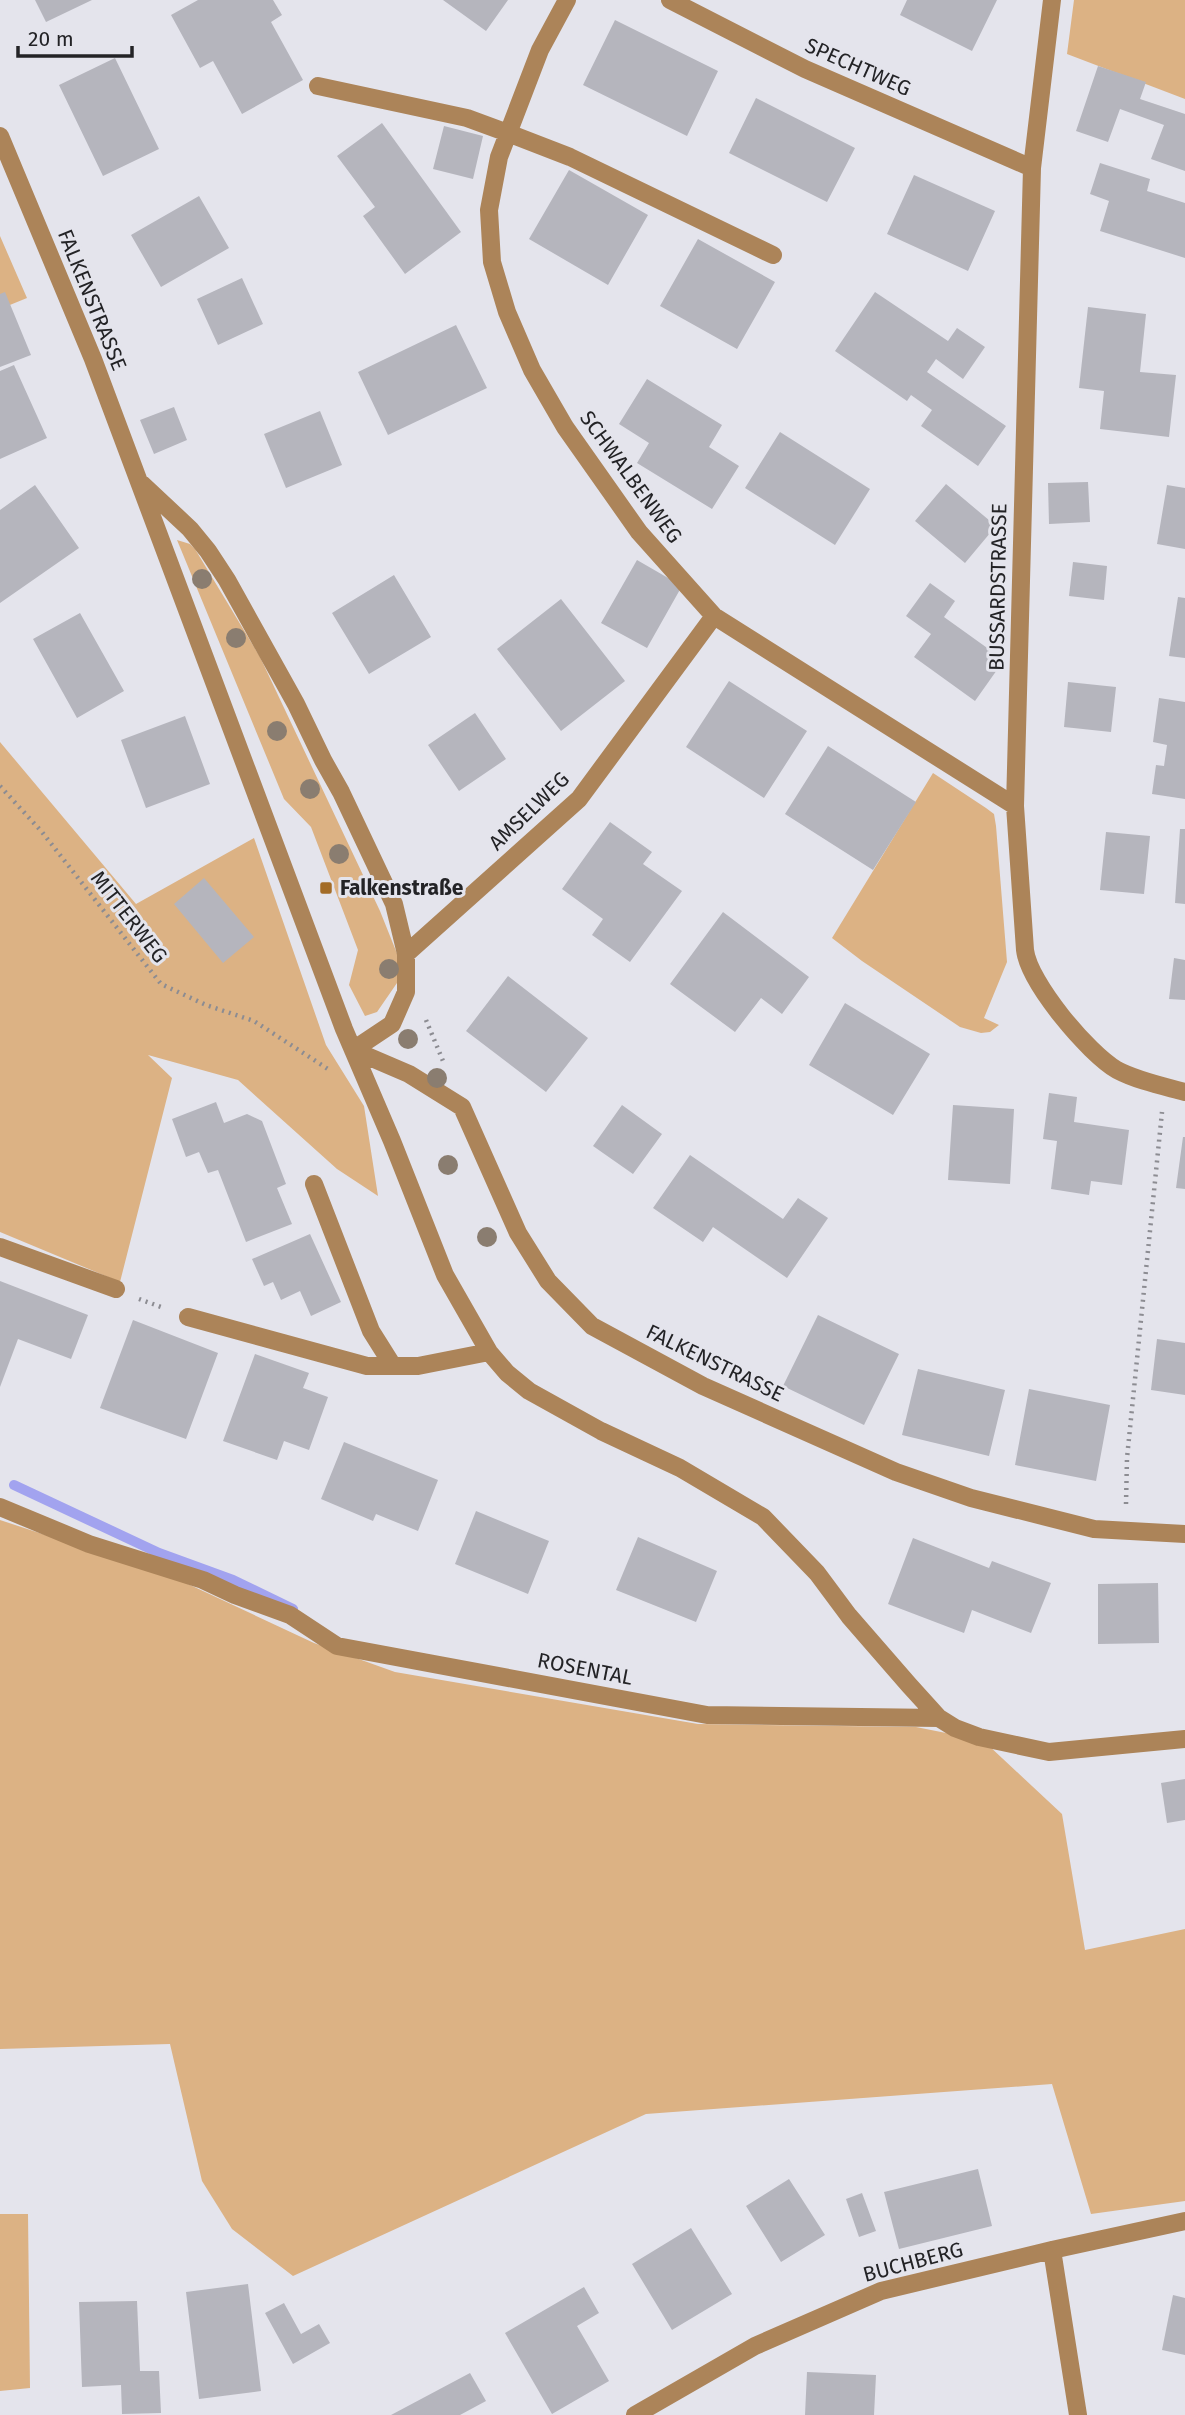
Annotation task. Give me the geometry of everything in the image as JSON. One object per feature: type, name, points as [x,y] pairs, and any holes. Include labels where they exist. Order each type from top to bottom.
[{"type":"street","name":"SCHWALBENWEG","points":[[567,0],[540,50],[499,157],[489,210],[492,262],[507,312],[533,370],[565,427],[639,532],[714,616],[1016,806]]},
{"type":"street","name":"SPECHTWEG","points":[[670,0],[805,69],[1032,168]]},
{"type":"street","name":"BUSSARDSTRASSE","points":[[1052,0],[1032,168],[1016,806],[1025,950],[1031,970],[1066,1021],[1104,1060],[1135,1077],[1185,1092]]},
{"type":"street","points":[[318,86],[467,118],[508,133],[570,157],[774,255]]},
{"type":"street","name":"FALKENSTRASSE","points":[[0,136],[93,359],[353,1050],[445,1275],[489,1352],[507,1373],[529,1391],[601,1431],[680,1468],[763,1517],[817,1573],[849,1616],[939,1718]]},
{"type":"street","name":"FALKENSTRASSE","points":[[139,482],[190,529],[227,580],[296,704],[394,904],[405,963],[406,992],[392,1024],[353,1050]]},
{"type":"street","name":"AMSELWEG","points":[[405,963],[579,799],[714,616]]},
{"type":"street","points":[[353,1050],[409,1074],[462,1107]]},
{"type":"street","name":"FALKENSTRASSE","points":[[462,1107],[518,1233],[548,1281],[592,1326],[703,1386],[896,1472],[971,1498],[1094,1529],[1185,1535]]},
{"type":"street","points":[[314,1184],[371,1331],[393,1366]]},
{"type":"street","points":[[0,1247],[116,1290]]},
{"type":"street","points":[[188,1317],[367,1366],[418,1366],[489,1352]]},
{"type":"street","name":"ROSENTAL","points":[[0,1507],[89,1544],[203,1580],[290,1615],[337,1646],[707,1716],[939,1718],[955,1728],[979,1737],[1049,1752],[1185,1739]]},
{"type":"street","name":"BUCHBERG","points":[[635,2415],[755,2346],[881,2291],[1185,2221]]},
{"type":"street","points":[[1052,2250],[1078,2415]]},
{"type":"path","name":"MITTERWEG","points":[[0,786],[42,832],[161,984],[206,1005],[254,1021],[332,1072],[370,1092]]},
{"type":"path","points":[[405,963],[462,1107]]},
{"type":"path","points":[[1126,1507],[1127,1458],[1162,1109]]},
{"type":"path","points":[[116,1290],[188,1317]]},
{"type":"shaded area","points":[[1074,0],[1185,0],[1185,99],[1067,54]]},
{"type":"shaded area","points":[[0,236],[27,298],[0,309]]},
{"type":"shaded area","points":[[177,540],[190,544],[195,549],[260,657],[380,911],[398,956],[397,983],[377,1012],[365,1016],[349,985],[358,950],[311,827],[284,799]]},
{"type":"shaded area","points":[[0,742],[136,904],[254,838],[326,1045],[364,1106],[378,1196],[337,1169],[238,1080],[148,1055],[172,1078],[120,1282],[0,1232]]},
{"type":"shaded area","points":[[933,773],[994,814],[1007,962],[984,1018],[999,1025],[990,1032],[981,1033],[960,1027],[832,938]]},
{"type":"shaded area","points":[[0,1520],[173,1577],[314,1643],[395,1672],[698,1724],[916,1727],[971,1738],[987,1744],[1062,1814],[1085,1950],[1185,1929],[1185,2201],[1091,2214],[1052,2084],[646,2114],[293,2276],[232,2229],[202,2181],[170,2044],[0,2049]]},
{"type":"shaded area","points":[[0,2214],[28,2214],[30,2388],[0,2391]]},
{"type":"building","points":[[35,0],[92,0],[46,22]]},
{"type":"building","points":[[198,0],[273,0],[282,15],[271,22],[303,80],[242,114],[213,61],[200,68],[171,15]]},
{"type":"building","points":[[443,0],[508,0],[486,31]]},
{"type":"building","points":[[907,0],[997,0],[972,51],[900,15]]},
{"type":"building","points":[[615,20],[718,71],[687,136],[583,85]]},
{"type":"building","points":[[115,58],[159,149],[103,176],[59,85]]},
{"type":"building","points":[[1098,66],[1146,82],[1140,99],[1185,114],[1185,171],[1151,159],[1164,125],[1120,109],[1108,142],[1076,131]]},
{"type":"building","points":[[756,98],[855,148],[827,202],[729,153]]},
{"type":"building","points":[[382,123],[461,232],[405,274],[363,216],[375,207],[337,156]]},
{"type":"building","points":[[444,126],[483,136],[473,179],[433,169]]},
{"type":"building","points":[[1100,163],[1150,179],[1147,191],[1185,203],[1185,258],[1100,231],[1109,201],[1090,194]]},
{"type":"building","points":[[569,170],[648,215],[608,285],[529,239]]},
{"type":"building","points":[[914,175],[995,211],[968,271],[887,234]]},
{"type":"building","points":[[199,196],[229,248],[161,287],[131,235]]},
{"type":"building","points":[[698,239],[775,282],[737,349],[660,306]]},
{"type":"building","points":[[242,278],[263,324],[218,345],[197,299]]},
{"type":"building","points":[[5,292],[31,355],[0,367],[0,294]]},
{"type":"building","points":[[875,292],[948,341],[957,328],[985,347],[963,379],[936,359],[927,372],[1006,426],[978,466],[921,426],[932,410],[911,395],[907,401],[835,351]]},
{"type":"building","points":[[1088,307],[1146,314],[1140,372],[1176,375],[1169,437],[1100,429],[1104,391],[1079,388]]},
{"type":"building","points":[[456,325],[487,388],[388,435],[358,372]]},
{"type":"building","points":[[14,365],[47,438],[0,459],[0,371]]},
{"type":"building","points":[[647,379],[722,425],[709,447],[739,466],[712,509],[637,463],[649,443],[619,424]]},
{"type":"building","points":[[174,407],[187,440],[154,454],[140,420]]},
{"type":"building","points":[[320,411],[342,465],[286,488],[264,434]]},
{"type":"building","points":[[780,432],[870,489],[835,545],[745,488]]},
{"type":"building","points":[[1088,482],[1090,522],[1049,524],[1048,483]]},
{"type":"building","points":[[946,484],[996,526],[965,563],[915,521]]},
{"type":"building","points":[[35,485],[79,548],[0,603],[0,510]]},
{"type":"building","points":[[1167,485],[1185,488],[1185,549],[1157,544]]},
{"type":"building","points":[[637,560],[682,586],[647,648],[601,623]]},
{"type":"building","points":[[1073,562],[1107,566],[1104,600],[1069,596]]},
{"type":"building","points":[[394,575],[431,637],[369,674],[332,613]]},
{"type":"building","points":[[930,583],[955,601],[944,617],[1004,660],[975,701],[914,657],[931,634],[906,616]]},
{"type":"building","points":[[1178,597],[1185,598],[1185,658],[1169,656]]},
{"type":"building","points":[[561,599],[625,681],[561,731],[497,649]]},
{"type":"building","points":[[80,613],[124,691],[77,718],[33,639]]},
{"type":"building","points":[[729,681],[807,731],[764,798],[686,747]]},
{"type":"building","points":[[1068,682],[1116,687],[1111,732],[1064,727]]},
{"type":"building","points":[[1159,698],[1185,702],[1185,799],[1152,794],[1156,765],[1164,766],[1167,745],[1153,742]]},
{"type":"building","points":[[475,713],[506,759],[459,791],[428,745]]},
{"type":"building","points":[[185,716],[210,784],[146,808],[121,740]]},
{"type":"building","points":[[828,746],[916,802],[873,870],[785,814]]},
{"type":"building","points":[[610,822],[652,852],[643,864],[682,891],[630,962],[592,935],[603,919],[562,889]]},
{"type":"building","points":[[1180,829],[1185,829],[1185,904],[1175,903]]},
{"type":"building","points":[[1106,832],[1150,836],[1144,894],[1100,890]]},
{"type":"building","points":[[204,878],[254,937],[223,963],[174,904]]},
{"type":"building","points":[[723,912],[809,977],[782,1014],[761,998],[735,1032],[670,984]]},
{"type":"building","points":[[1174,958],[1185,960],[1185,1000],[1169,999]]},
{"type":"building","points":[[508,976],[588,1038],[546,1092],[466,1031]]},
{"type":"building","points":[[845,1003],[930,1054],[893,1115],[809,1065]]},
{"type":"building","points":[[1049,1093],[1077,1097],[1074,1122],[1129,1130],[1122,1185],[1091,1181],[1089,1195],[1051,1189],[1057,1141],[1043,1139]]},
{"type":"building","points":[[216,1102],[224,1123],[247,1114],[262,1121],[286,1184],[277,1188],[292,1224],[246,1242],[218,1170],[208,1173],[199,1152],[186,1157],[172,1119]]},
{"type":"building","points":[[622,1105],[662,1134],[633,1174],[593,1146]]},
{"type":"building","points":[[953,1105],[1014,1109],[1010,1184],[948,1180]]},
{"type":"building","points":[[1185,1137],[1185,1189],[1176,1188]]},
{"type":"building","points":[[690,1155],[783,1219],[798,1198],[828,1218],[787,1278],[713,1227],[703,1242],[653,1208]]},
{"type":"building","points":[[310,1234],[341,1302],[311,1316],[300,1291],[281,1300],[273,1282],[264,1286],[252,1259]]},
{"type":"building","points":[[0,1281],[88,1315],[71,1359],[18,1339],[0,1387]]},
{"type":"building","points":[[818,1315],[899,1354],[864,1425],[783,1386]]},
{"type":"building","points":[[133,1320],[218,1353],[186,1439],[100,1408]]},
{"type":"building","points":[[1157,1339],[1185,1343],[1185,1395],[1151,1390]]},
{"type":"building","points":[[255,1354],[309,1373],[303,1388],[328,1397],[309,1450],[284,1441],[277,1460],[223,1441]]},
{"type":"building","points":[[918,1369],[1005,1390],[989,1456],[902,1435]]},
{"type":"building","points":[[1029,1389],[1110,1405],[1096,1481],[1015,1465]]},
{"type":"building","points":[[344,1442],[438,1480],[418,1531],[376,1514],[373,1521],[321,1499]]},
{"type":"building","points":[[476,1511],[549,1541],[528,1594],[455,1564]]},
{"type":"building","points":[[638,1537],[717,1571],[696,1622],[616,1590]]},
{"type":"building","points":[[913,1538],[989,1568],[992,1561],[1051,1583],[1031,1633],[972,1610],[964,1633],[888,1604]]},
{"type":"building","points":[[1158,1583],[1159,1643],[1098,1644],[1098,1584]]},
{"type":"building","points":[[1185,1779],[1185,1820],[1167,1823],[1161,1783]]},
{"type":"building","points":[[978,2169],[992,2226],[899,2249],[884,2192]]},
{"type":"building","points":[[789,2179],[825,2235],[781,2262],[746,2206]]},
{"type":"building","points":[[862,2193],[876,2231],[859,2237],[846,2199]]},
{"type":"building","points":[[691,2228],[732,2294],[672,2330],[632,2264]]},
{"type":"building","points":[[248,2284],[261,2391],[199,2399],[186,2292]]},
{"type":"building","points":[[584,2287],[599,2313],[577,2326],[609,2381],[552,2414],[505,2333]]},
{"type":"building","points":[[1173,2295],[1185,2298],[1185,2355],[1162,2350]]},
{"type":"building","points":[[137,2301],[140,2371],[159,2371],[161,2413],[122,2414],[121,2385],[82,2387],[79,2302]]},
{"type":"building","points":[[284,2303],[301,2334],[319,2324],[330,2343],[293,2364],[265,2313]]},
{"type":"building","points":[[807,2372],[876,2375],[874,2415],[805,2415]]},
{"type":"building","points":[[470,2373],[486,2401],[460,2415],[391,2415]]},
{"type":"waterway","points":[[14,1485],[159,1553],[233,1580],[293,1609]]},
{"type":"place","name":"Falkenstraße","points":[[326,888]]}]
